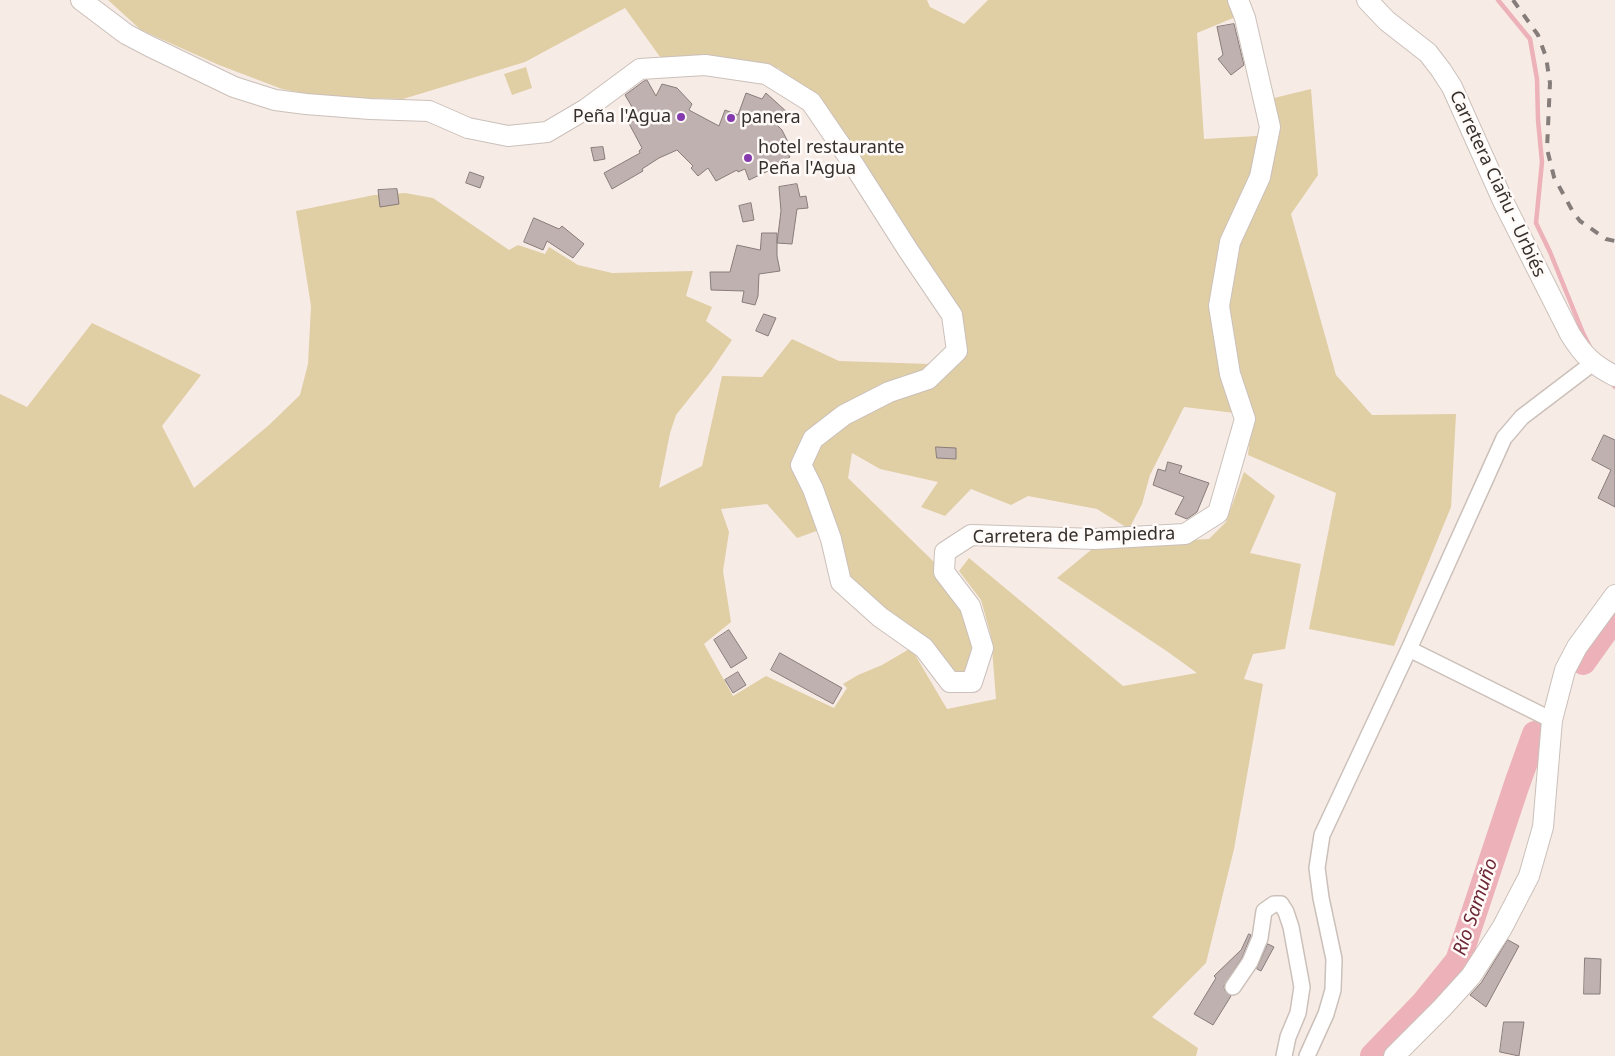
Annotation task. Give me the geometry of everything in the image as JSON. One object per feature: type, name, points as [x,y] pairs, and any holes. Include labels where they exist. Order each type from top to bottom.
[{"type":"street","name":"Carretera de Pampiedra","points":[[81,0],[126,34],[149,46],[234,86],[275,100],[361,108],[429,111],[468,128],[508,136],[547,132],[586,109],[640,69],[705,65],[766,74],[811,102],[952,314],[958,351],[928,379],[889,392],[844,415],[814,440],[801,466],[813,490],[831,539],[841,582],[880,617],[924,648],[950,682],[972,682],[983,648],[970,606],[944,572],[945,552],[971,535],[1094,539],[1185,534],[1218,513],[1244,419],[1230,374],[1220,306],[1230,242],[1260,177],[1270,127],[1245,18],[1238,0]]},
{"type":"street","name":"Carretera Ciañu - Urbiés","points":[[1366,0],[1387,21],[1428,53],[1442,70],[1452,87],[1502,201],[1570,334],[1581,351],[1593,363],[1615,376]]},
{"type":"street","points":[[1306,1056],[1326,1014],[1333,990],[1334,959],[1320,898],[1317,868],[1322,835],[1409,649],[1504,438],[1522,417],[1593,363]]},
{"type":"street","points":[[1394,1056],[1471,976],[1502,928],[1529,876],[1543,827],[1552,720],[1565,670],[1577,647],[1615,595]]},
{"type":"street","points":[[1409,649],[1552,720]]},
{"type":"street","points":[[1233,987],[1250,962],[1260,938],[1264,911],[1274,904],[1281,904],[1291,927],[1302,987],[1298,1013],[1288,1037],[1284,1056]]},
{"type":"shaded area","points":[[108,0],[927,0],[930,7],[964,24],[988,0],[1232,0],[1238,16],[1197,33],[1204,139],[1274,135],[1274,98],[1311,89],[1318,175],[1291,214],[1336,375],[1372,415],[1456,414],[1451,507],[1394,646],[1309,629],[1336,493],[1248,455],[1252,415],[1184,407],[1150,475],[1142,504],[1129,529],[1097,509],[1028,496],[1011,505],[971,489],[945,516],[921,507],[938,482],[880,469],[852,453],[848,478],[933,561],[963,587],[972,642],[967,675],[953,675],[846,578],[836,524],[797,538],[767,504],[721,509],[729,532],[723,571],[731,622],[704,644],[733,696],[766,676],[834,708],[847,688],[843,684],[911,648],[947,709],[996,699],[991,636],[981,600],[959,571],[969,558],[1123,686],[1197,673],[1057,578],[1097,545],[1209,539],[1226,522],[1244,472],[1275,496],[1250,553],[1301,564],[1285,649],[1253,654],[1244,679],[1263,684],[1234,849],[1206,963],[1152,1017],[1198,1048],[1196,1056],[0,1056],[0,394],[27,407],[92,323],[201,375],[162,426],[194,488],[269,425],[300,395],[308,364],[311,306],[296,211],[374,195],[405,193],[433,198],[509,250],[518,245],[545,254],[549,247],[578,265],[612,273],[693,271],[686,296],[712,307],[706,321],[732,340],[711,371],[676,415],[670,433],[659,488],[702,466],[722,376],[762,377],[792,339],[839,361],[930,364],[931,388],[950,372],[963,351],[816,98],[778,68],[705,60],[663,61],[625,8],[525,62],[403,99],[324,97],[282,89],[219,65],[141,30]]},
{"type":"shaded area","points":[[526,67],[532,88],[512,95],[504,74]]},
{"type":"building","points":[[1234,24],[1244,65],[1231,75],[1218,59],[1223,55],[1217,27]]},
{"type":"building","points":[[647,80],[656,96],[662,84],[677,88],[692,104],[689,110],[719,126],[725,110],[738,115],[746,93],[762,99],[766,93],[788,113],[777,125],[788,142],[783,145],[790,157],[749,180],[745,169],[738,172],[737,170],[716,181],[708,168],[698,176],[691,168],[693,166],[677,150],[659,158],[642,169],[643,171],[612,189],[604,173],[640,153],[639,151],[642,148],[626,118],[635,112],[625,95]]},
{"type":"building","points":[[603,147],[605,159],[594,161],[591,148]]},
{"type":"building","points":[[470,172],[484,177],[480,188],[466,183]]},
{"type":"building","points":[[797,184],[800,197],[806,196],[808,208],[797,209],[792,244],[777,243],[781,211],[779,187]]},
{"type":"building","points":[[397,189],[399,204],[380,207],[378,190]]},
{"type":"building","points":[[751,203],[754,220],[743,222],[739,206]]},
{"type":"building","points":[[534,218],[559,229],[562,226],[584,244],[573,258],[547,241],[543,250],[524,242]]},
{"type":"building","points":[[762,233],[777,233],[777,256],[780,271],[759,274],[758,296],[755,305],[742,302],[744,291],[711,290],[710,272],[730,272],[737,245],[760,250]]},
{"type":"building","points":[[764,314],[776,318],[768,336],[756,331]]},
{"type":"building","points":[[1604,435],[1615,440],[1615,507],[1598,498],[1611,470],[1592,460]]},
{"type":"building","points":[[936,447],[956,448],[956,459],[937,458]]},
{"type":"building","points":[[1168,462],[1182,466],[1179,473],[1209,483],[1197,512],[1187,519],[1175,514],[1184,497],[1153,485],[1158,469],[1165,471]]},
{"type":"building","points":[[729,630],[747,658],[731,668],[714,640]]},
{"type":"building","points":[[780,653],[842,688],[833,704],[771,670]]},
{"type":"building","points":[[738,672],[746,685],[733,693],[725,680]]},
{"type":"building","points":[[1249,934],[1251,935],[1242,958],[1224,986],[1225,991],[1231,996],[1213,1025],[1194,1014],[1216,978],[1214,976],[1241,950]]},
{"type":"building","points":[[1508,940],[1519,946],[1486,1007],[1470,995],[1481,983]]},
{"type":"building","points":[[1268,944],[1274,947],[1261,971],[1257,969]]},
{"type":"building","points":[[1585,958],[1601,959],[1600,994],[1584,994]]},
{"type":"building","points":[[1504,1022],[1524,1022],[1519,1056],[1500,1052]]},
{"type":"waterway","points":[[1498,0],[1530,39],[1537,79],[1542,162],[1536,223],[1590,347]]},
{"type":"waterway","name":"Río Samuño","points":[[1583,662],[1615,617]]},
{"type":"waterway","name":"Río Samuño","points":[[1373,1056],[1424,1003],[1458,961],[1535,734]]},
{"type":"railway","points":[[1513,0],[1538,35],[1546,57],[1550,83],[1547,149],[1554,177],[1580,221],[1606,239],[1615,241]]},
{"type":"place","name":"Peña l'Agua","points":[[681,117]]},
{"type":"place","name":"panera","points":[[731,118]]},
{"type":"place","name":"hotel restaurante Peña l'Agua","points":[[748,158]]}]
